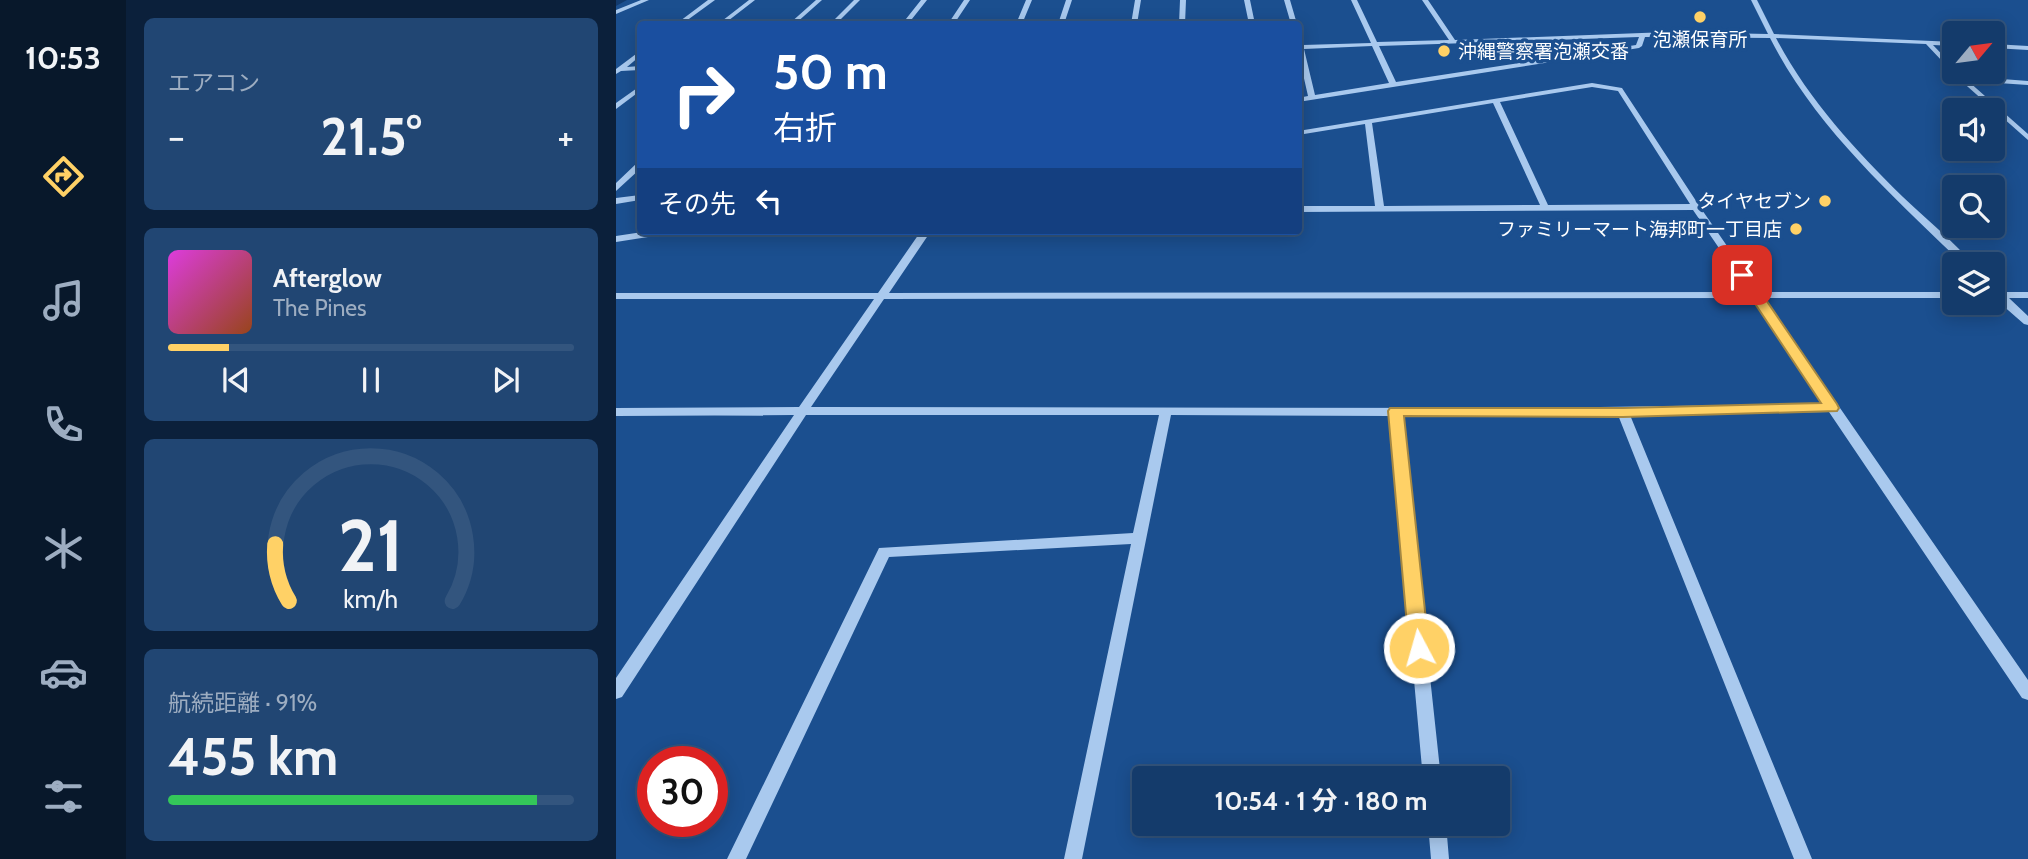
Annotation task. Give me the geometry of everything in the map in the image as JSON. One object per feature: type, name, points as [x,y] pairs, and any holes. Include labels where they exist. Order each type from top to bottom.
[{"type":"street","points":[[616,13],[646,0]]},
{"type":"street","points":[[683,21],[712,0]]},
{"type":"street","points":[[725,21],[752,0]]},
{"type":"street","points":[[795,21],[819,0]]},
{"type":"street","points":[[836,21],[857,0]]},
{"type":"street","points":[[907,21],[924,0]]},
{"type":"street","points":[[953,21],[967,0]]},
{"type":"street","points":[[1020,21],[1029,0]]},
{"type":"street","points":[[1062,21],[1069,0]]},
{"type":"street","points":[[1134,21],[1138,0]]},
{"type":"street","points":[[1182,21],[1183,0]]},
{"type":"street","points":[[1247,0],[1251,21]]},
{"type":"street","points":[[1287,0],[1293,21]]},
{"type":"street","points":[[1354,0],[1394,86]]},
{"type":"street","points":[[1425,0],[1453,41]]},
{"type":"street","points":[[1754,0],[1769,35],[1798,82],[1853,151],[1956,252]]},
{"type":"street","points":[[1302,44],[1643,35],[1769,35],[1942,43]]},
{"type":"street","points":[[1302,99],[1639,46],[1643,35]]},
{"type":"street","points":[[1927,42],[1942,58]]},
{"type":"street","points":[[2006,47],[2028,48]]},
{"type":"street","points":[[617,70],[637,55]]},
{"type":"street","points":[[1302,56],[1312,98]]},
{"type":"street","points":[[617,70],[637,68]]},
{"type":"street","points":[[2006,81],[2028,83]]},
{"type":"street","points":[[1968,84],[2028,138]]},
{"type":"street","points":[[1302,132],[1592,85],[1620,89],[1696,207],[2028,693]]},
{"type":"street","points":[[616,107],[637,90]]},
{"type":"street","points":[[1496,101],[1545,207]]},
{"type":"street","points":[[1368,122],[1380,208]]},
{"type":"street","points":[[616,188],[637,168]]},
{"type":"street","points":[[616,201],[637,198]]},
{"type":"street","points":[[1302,209],[1696,207]]},
{"type":"street","points":[[616,239],[642,235]]},
{"type":"street","points":[[616,692],[803,410],[923,235]]},
{"type":"street","points":[[2005,294],[2028,295]]},
{"type":"street","points":[[616,296],[1942,295]]},
{"type":"street","points":[[2005,302],[2028,322]]},
{"type":"street","points":[[616,412],[803,410],[1165,414],[1623,412],[1832,408]]},
{"type":"street","points":[[1395,411],[1431,766]]},
{"type":"street","points":[[1623,412],[1802,859]]},
{"type":"street","points":[[1073,859],[1165,414]]},
{"type":"street","points":[[736,859],[884,552],[1139,537]]},
{"type":"street","points":[[1438,836],[1440,859]]},
{"type":"place","name":"泡瀬保育所","points":[[1700,17]]},
{"type":"place","name":"沖縄警察署泡瀬交番","points":[[1444,51]]},
{"type":"place","name":"タイヤセブン","points":[[1825,201]]},
{"type":"place","name":"ファミリーマート海邦町一丁目店","points":[[1796,229]]},
{"type":"route","points":[[1419,648],[1395,411],[1623,412],[1832,408],[1742,275]]}]
